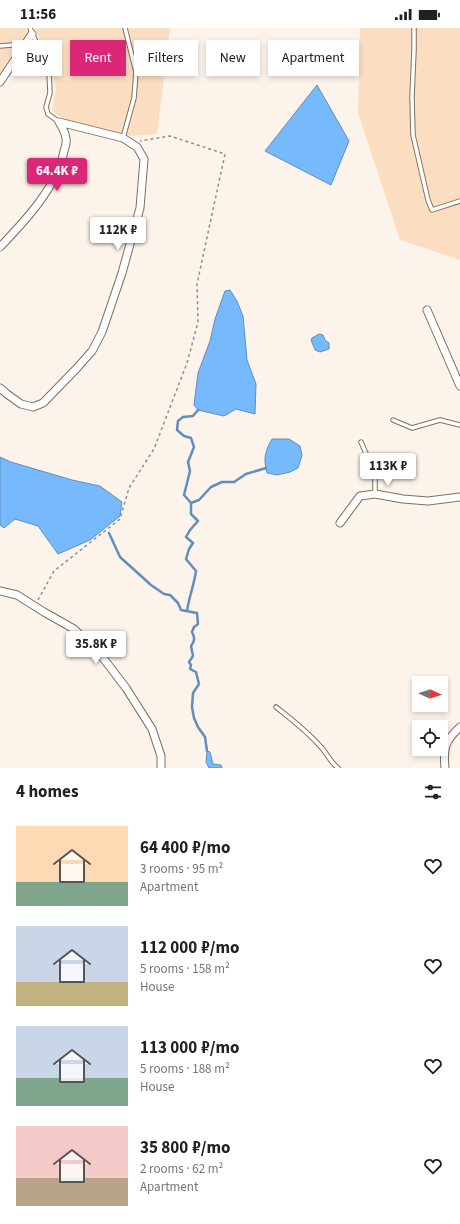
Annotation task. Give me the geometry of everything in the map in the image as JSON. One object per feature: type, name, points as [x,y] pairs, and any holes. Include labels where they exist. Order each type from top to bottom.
[{"type":"street","points":[[0,82],[12,64]]},
{"type":"street","points":[[0,388],[21,404],[33,407],[43,404],[92,351],[102,332],[122,273],[140,208],[144,159],[137,147],[123,138],[59,122]]},
{"type":"street","points":[[0,247],[30,215],[53,182],[63,157],[66,139],[64,130],[59,122]]},
{"type":"street","points":[[427,310],[460,386]]},
{"type":"street","points":[[340,523],[360,496],[375,494],[403,499],[428,501],[460,497]]},
{"type":"street","points":[[0,591],[17,596],[74,630],[104,660],[126,688],[152,728],[161,756],[161,768]]},
{"type":"street","points":[[445,768],[444,752],[446,744],[450,736],[460,727]]},
{"type":"lane","points":[[123,138],[134,98],[136,72],[125,28]]},
{"type":"lane","points":[[414,28],[412,97],[413,135],[428,200],[432,210],[460,201]]},
{"type":"lane","points":[[31,31],[49,72],[50,93],[46,106],[48,114],[59,122]]},
{"type":"lane","points":[[0,46],[12,45]]},
{"type":"lane","points":[[393,420],[412,428],[440,420],[460,426]]},
{"type":"lane","points":[[361,442],[375,474],[375,494]]},
{"type":"lane","points":[[276,707],[306,732],[321,747],[332,764],[338,768]]},
{"type":"path","points":[[34,606],[54,571],[120,519],[129,488],[154,449],[186,363],[198,322],[197,284],[225,154],[170,136],[130,143]]},
{"type":"shaded area","points":[[0,28],[25,28],[28,36],[24,40],[12,40],[12,54],[0,75]]},
{"type":"shaded area","points":[[35,28],[170,28],[169,40],[134,40],[134,76],[164,76],[157,134],[132,136],[68,121],[52,111],[56,88],[53,76],[62,76],[62,40],[40,40]]},
{"type":"shaded area","points":[[360,28],[460,28],[460,260],[400,240],[358,113]]},
{"type":"water","points":[[317,85],[349,141],[331,185],[265,151]]},
{"type":"water","points":[[230,290],[237,301],[243,316],[247,360],[256,384],[255,414],[236,409],[224,416],[198,410],[194,405],[198,373],[210,341],[215,319],[225,291]]},
{"type":"water","points":[[319,334],[323,335],[325,340],[329,343],[329,349],[320,352],[315,350],[311,340]]},
{"type":"water","points":[[272,439],[289,439],[300,446],[302,455],[298,468],[290,472],[277,475],[267,473],[265,455]]},
{"type":"water","points":[[0,457],[11,462],[72,480],[100,486],[122,502],[120,516],[90,540],[58,554],[38,526],[15,519],[4,528],[0,525]]},
{"type":"water","points":[[207,751],[210,752],[213,764],[221,765],[222,768],[209,768],[206,762]]},
{"type":"waterway","points":[[187,611],[196,571],[186,559],[189,549],[193,543],[186,537],[198,521],[191,514],[191,503],[184,495],[190,471],[188,462],[194,447],[191,438],[184,436],[177,430],[178,421],[183,417],[193,416],[198,410]]},
{"type":"waterway","points":[[191,503],[199,500],[211,487],[222,482],[234,482],[246,474],[266,468]]},
{"type":"waterway","points":[[109,533],[120,557],[151,585],[164,594],[170,595],[178,603],[181,610],[197,613],[198,624],[194,627],[192,632],[194,636],[191,646],[193,656],[189,662],[191,665],[190,669],[196,672],[199,684],[193,693],[192,707],[194,718],[205,737],[207,751]]}]
